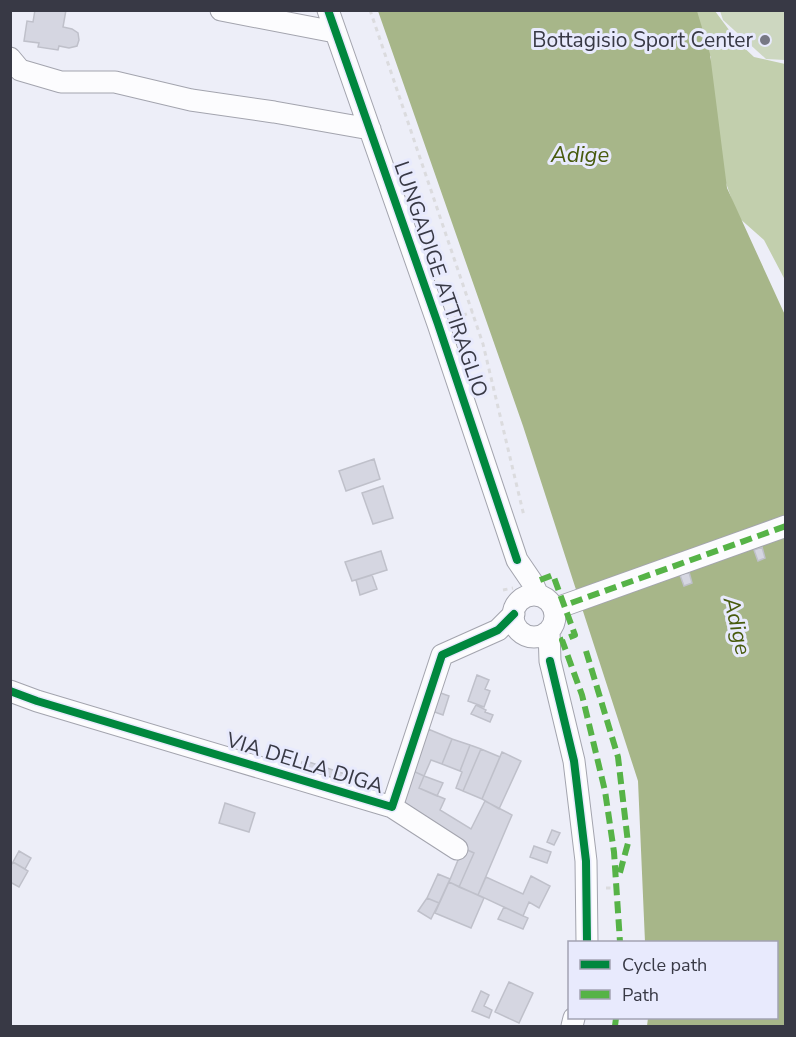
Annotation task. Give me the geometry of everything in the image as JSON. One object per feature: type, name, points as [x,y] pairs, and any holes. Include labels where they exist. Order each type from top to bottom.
[{"type":"street","points":[[221,10],[335,32]]},
{"type":"street","name":"LUNGADIGE ATTIRAGLIO","points":[[328,10],[517,560],[532,582],[554,602]]},
{"type":"street","points":[[10,58],[20,70],[61,82],[115,82],[191,100],[370,129]]},
{"type":"street","points":[[587,941],[586,861],[574,761],[550,661],[527,624],[528,596],[554,602],[786,526]]},
{"type":"street","name":"LUNGADIGE ATTIRAGLIO","points":[[517,560],[514,588],[527,624]]},
{"type":"street","points":[[527,624],[555,620],[554,602]]},
{"type":"street","name":"VIA DELLA DIGA","points":[[392,807],[442,656],[498,630],[527,624]]},
{"type":"street","name":"VIA DELLA DIGA","points":[[10,691],[392,807],[456,849]]},
{"type":"path","points":[[370,10],[483,344],[526,524]]},
{"type":"shaded area","points":[[688,11],[715,11],[738,42],[754,57],[785,64],[785,280],[764,240],[738,217],[708,132],[706,87],[711,57]]},
{"type":"shaded area","name":"Bottagisio Sport Center","points":[[720,11],[785,11],[785,60],[766,59],[723,20]]},
{"type":"water","name":"Adige","points":[[378,11],[697,11],[710,54],[727,188],[785,315],[785,1026],[647,1026],[648,1019],[778,1019],[778,941],[645,941],[638,781],[523,426]]},
{"type":"building","points":[[35,10],[66,10],[63,27],[78,33],[77,46],[69,48],[59,46],[58,50],[38,47],[39,43],[24,41],[27,21],[33,22]]},
{"type":"building","points":[[374,459],[380,479],[346,491],[339,471]]},
{"type":"building","points":[[383,486],[393,518],[373,524],[362,493]]},
{"type":"building","points":[[762,547],[765,558],[758,561],[754,550]]},
{"type":"building","points":[[381,551],[387,570],[352,581],[345,562]]},
{"type":"building","points":[[689,572],[692,583],[684,586],[680,575]]},
{"type":"building","points":[[372,575],[377,589],[360,595],[356,580]]},
{"type":"building","points":[[477,675],[489,680],[485,689],[490,691],[484,707],[468,701]]},
{"type":"building","points":[[438,692],[449,696],[443,715],[432,711]]},
{"type":"building","points":[[476,705],[493,715],[490,722],[471,714]]},
{"type":"building","points":[[428,729],[452,739],[442,764],[431,760],[424,776],[413,771]]},
{"type":"building","points":[[452,739],[470,745],[460,771],[442,764]]},
{"type":"building","points":[[470,745],[481,749],[463,791],[456,788]]},
{"type":"building","points":[[481,749],[500,757],[482,799],[463,791]]},
{"type":"building","points":[[502,752],[521,761],[499,809],[482,799]]},
{"type":"building","points":[[302,762],[309,764],[309,762],[348,775],[345,784],[300,770]]},
{"type":"building","points":[[413,771],[424,776],[419,788],[445,799],[440,810],[471,829],[485,801],[512,815],[478,895],[459,887],[474,853],[403,807]]},
{"type":"building","points":[[349,775],[377,783],[373,794],[346,786]]},
{"type":"building","points":[[424,776],[443,783],[437,796],[419,788]]},
{"type":"building","points":[[225,803],[255,813],[249,832],[219,823]]},
{"type":"building","points":[[552,830],[560,833],[554,845],[547,842]]},
{"type":"building","points":[[534,846],[551,852],[547,863],[530,857]]},
{"type":"building","points":[[463,848],[474,853],[459,887],[449,882]]},
{"type":"building","points":[[19,851],[31,858],[25,869],[13,862]]},
{"type":"building","points":[[13,862],[28,871],[19,887],[10,882],[10,867]]},
{"type":"building","points":[[438,874],[450,879],[439,903],[427,898]]},
{"type":"building","points":[[531,876],[550,886],[539,908],[529,902],[523,916],[478,895],[486,877],[523,894]]},
{"type":"building","points":[[449,882],[484,898],[471,928],[435,913]]},
{"type":"building","points":[[427,898],[439,903],[431,919],[418,911]]},
{"type":"building","points":[[504,907],[528,918],[523,929],[498,919]]},
{"type":"building","points":[[509,982],[533,993],[519,1023],[495,1012]]},
{"type":"building","points":[[481,991],[489,995],[484,1006],[492,1010],[489,1018],[472,1011]]},
{"type":"marked path","points":[[571,603],[786,526]]},
{"type":"marked path","points":[[540,580],[553,575],[575,635],[562,640],[582,695],[605,791],[614,852],[620,941]]},
{"type":"marked path","points":[[586,651],[618,757],[628,843],[619,876]]},
{"type":"marked path","points":[[615,1026],[616,1019]]},
{"type":"cycle path","points":[[328,10],[438,324],[517,560]]},
{"type":"cycle path","points":[[10,691],[392,807],[442,655],[498,630],[514,614]]},
{"type":"cycle path","points":[[550,661],[574,761],[586,861],[587,941]]},
{"type":"place","name":"Bottagisio Sport Center","points":[[765,40]]}]
